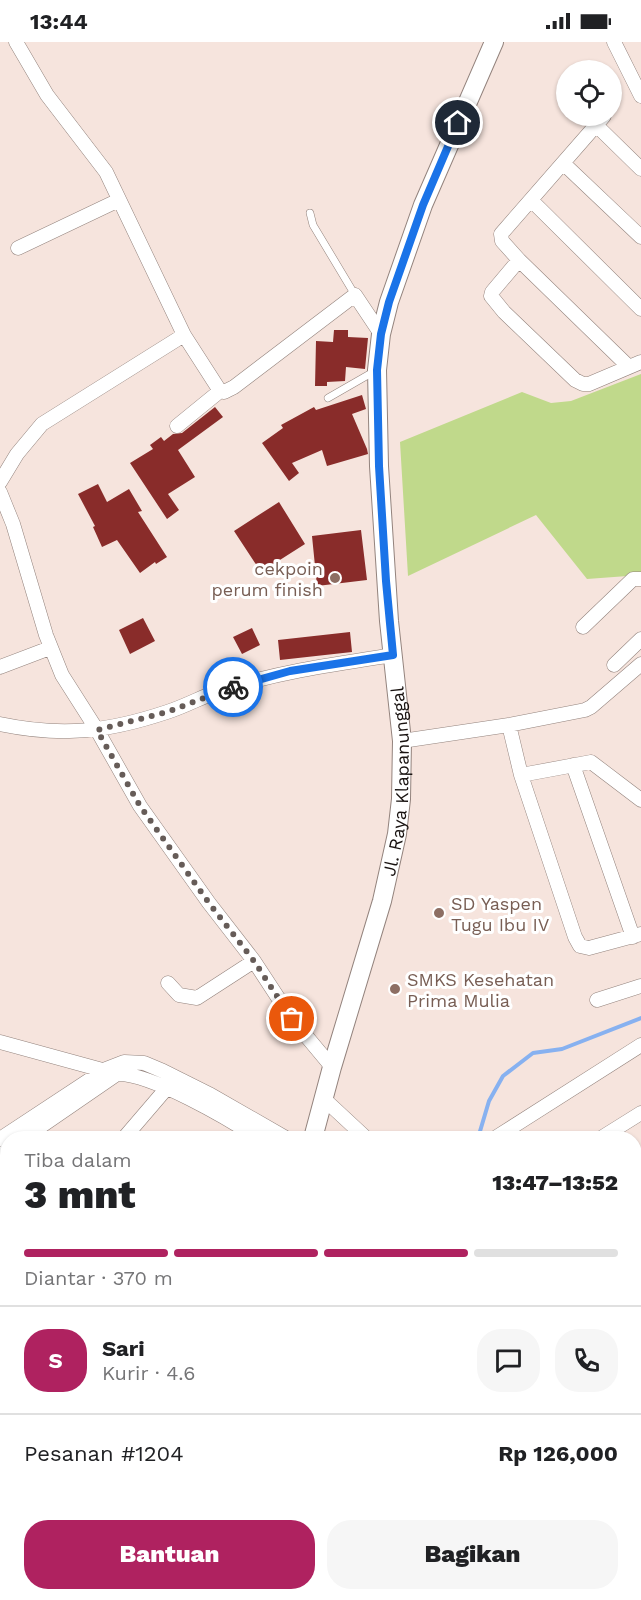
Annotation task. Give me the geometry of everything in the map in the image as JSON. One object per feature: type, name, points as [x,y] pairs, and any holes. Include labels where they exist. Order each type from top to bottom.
[{"type":"street","points":[[16,42],[47,95],[106,172],[184,335],[220,391]]},
{"type":"street","name":"Jl. Raya Klapanunggal","points":[[315,1131],[382,901],[397,834],[401,799],[402,741],[386,581],[379,466],[377,370],[381,334],[389,302],[423,205],[494,42]]},
{"type":"street","points":[[614,42],[641,96]]},
{"type":"street","points":[[519,260],[491,294],[504,312],[575,380],[583,384],[635,365],[519,260],[500,238],[596,126]]},
{"type":"street","points":[[604,126],[641,169]]},
{"type":"street","points":[[563,163],[641,237]]},
{"type":"street","points":[[18,248],[119,200]]},
{"type":"street","points":[[531,200],[641,309]]},
{"type":"street","points":[[177,426],[220,391],[224,392],[234,387],[355,295],[381,334]]},
{"type":"street","points":[[0,482],[17,454],[42,424],[184,335]]},
{"type":"street","points":[[0,492],[13,524],[50,648],[62,675],[97,730],[140,806],[209,903],[254,961],[292,1019],[332,1067]]},
{"type":"street","points":[[583,627],[633,579],[641,579]]},
{"type":"street","points":[[614,665],[641,639]]},
{"type":"street","points":[[0,667],[50,648]]},
{"type":"street","points":[[0,724],[41,732],[70,733],[97,730],[167,712],[220,690],[290,671],[393,655]]},
{"type":"street","points":[[402,741],[509,725],[591,707],[640,667]]},
{"type":"street","points":[[509,725],[521,775],[575,937],[580,946],[589,948],[637,935],[573,765]]},
{"type":"street","points":[[521,775],[591,762],[640,801]]},
{"type":"street","points":[[168,983],[183,997],[197,998],[254,961]]},
{"type":"street","points":[[597,1000],[641,986]]},
{"type":"street","points":[[506,1131],[641,1045]]},
{"type":"street","points":[[3,1046],[126,1074],[166,1089],[228,1118],[248,1131]]},
{"type":"street","points":[[33,1131],[124,1062],[144,1063],[211,1095],[274,1131]]},
{"type":"street","points":[[13,1131],[111,1072]]},
{"type":"street","points":[[130,1131],[166,1089]]},
{"type":"street","points":[[324,1099],[358,1131]]},
{"type":"street","points":[[612,1131],[641,1113]]},
{"type":"lane","points":[[310,213],[313,225],[355,295]]},
{"type":"lane","points":[[328,398],[377,370]]},
{"type":"green space","points":[[641,374],[641,575],[587,579],[536,515],[408,576],[400,442],[522,392],[551,403],[571,401]]},
{"type":"building","points":[[334,330],[348,330],[348,337],[368,338],[365,369],[346,367],[345,381],[327,382],[327,386],[315,386],[316,341],[333,342]]},
{"type":"building","points":[[362,395],[366,409],[352,414],[368,454],[327,466],[322,450],[292,463],[299,473],[289,481],[262,443],[283,428],[281,425],[314,407],[316,410]]},
{"type":"building","points":[[215,407],[223,417],[178,450],[195,477],[168,494],[179,510],[167,519],[130,463],[153,449],[150,445],[161,437],[164,441],[173,434],[182,433]]},
{"type":"building","points":[[98,484],[107,502],[129,489],[142,511],[138,512],[167,557],[156,564],[155,562],[140,573],[117,540],[102,547],[93,527],[95,526],[78,494]]},
{"type":"building","points":[[279,502],[305,544],[261,572],[234,531]]},
{"type":"building","points":[[361,530],[367,580],[317,586],[312,536]]},
{"type":"building","points":[[143,618],[155,641],[130,654],[119,630]]},
{"type":"building","points":[[252,628],[260,645],[242,654],[233,637]]},
{"type":"building","points":[[350,632],[352,652],[280,660],[278,640]]},
{"type":"waterway","points":[[480,1131],[489,1101],[503,1076],[533,1053],[562,1049],[641,1018]]},
{"type":"way so far","points":[[233,687],[167,712],[97,730],[140,806],[209,903],[254,961],[292,1019]]},
{"type":"place","name":"cekpoin perum finish","points":[[335,578]]},
{"type":"place","name":"SD Yaspen Tugu Ibu IV","points":[[439,913]]},
{"type":"place","name":"SMKS Kesehatan Prima Mulia","points":[[395,989]]},
{"type":"route","points":[[233,687],[290,671],[393,655],[379,466],[377,370],[381,334],[389,302],[423,205],[458,123]]}]
